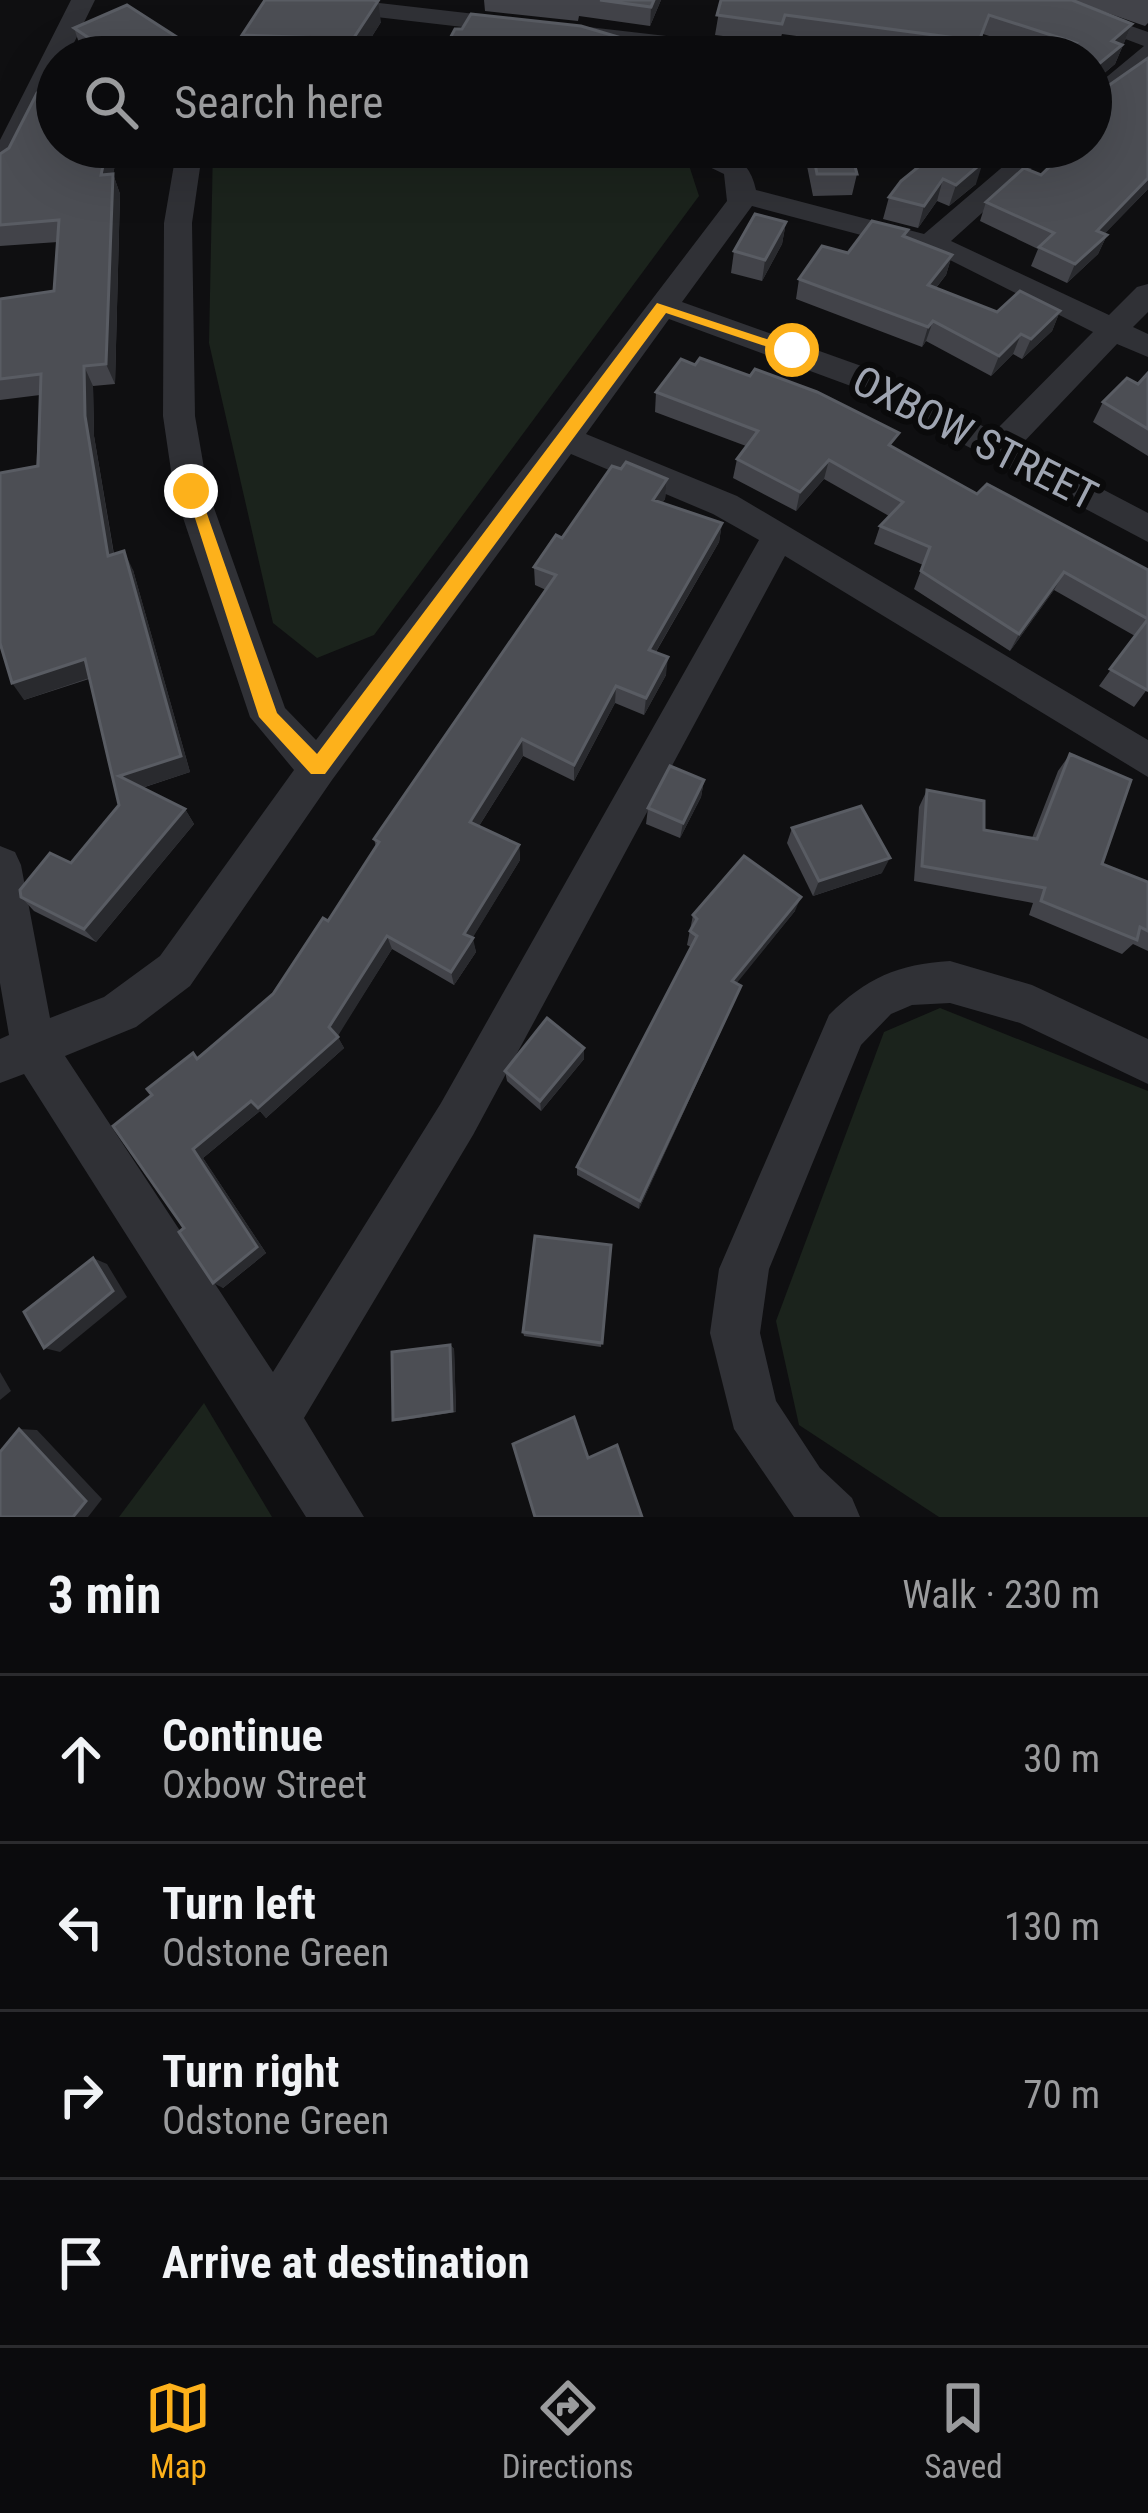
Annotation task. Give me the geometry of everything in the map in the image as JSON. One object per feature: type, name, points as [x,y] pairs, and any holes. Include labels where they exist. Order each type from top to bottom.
[{"type":"street","points":[[65,36],[83,0]]},
{"type":"street","points":[[290,0],[604,36]]},
{"type":"street","points":[[1034,0],[1148,40]]},
{"type":"street","points":[[1112,85],[1148,53]]},
{"type":"street","points":[[0,167],[36,95]]},
{"type":"street","points":[[187,168],[178,223],[179,416],[191,491],[269,717],[318,768]]},
{"type":"street","points":[[734,168],[743,195]]},
{"type":"street","points":[[932,242],[1018,168]]},
{"type":"street","points":[[17,1055],[140,1002],[175,971],[318,768],[567,439],[743,195]]},
{"type":"street","points":[[743,195],[932,242],[1148,347]]},
{"type":"street","points":[[998,448],[1148,294]]},
{"type":"street","name":"OXBOW STREET","points":[[663,307],[838,367],[1148,529]]},
{"type":"street","points":[[567,439],[725,505],[1148,760]]},
{"type":"street","points":[[274,1419],[457,1119],[779,535]]},
{"type":"street","points":[[0,865],[17,1055],[274,1419],[337,1517]]},
{"type":"street","points":[[833,1517],[801,1486],[752,1411],[735,1333],[744,1269],[845,1030],[860,1008],[902,983],[955,980],[1148,1062]]},
{"type":"shaded area","points":[[213,168],[690,168],[699,196],[374,635],[317,658],[273,623],[209,343]]},
{"type":"shaded area","points":[[940,1008],[1148,1091],[1148,1517],[939,1517],[799,1425],[776,1321],[884,1032]]},
{"type":"shaded area","points":[[204,1403],[272,1517],[119,1517]]},
{"type":"building","points":[[265,0],[378,1],[355,36],[242,35]]},
{"type":"building","points":[[600,0],[654,0],[651,7]]},
{"type":"building","points":[[721,0],[1072,0],[1132,24],[1112,41],[1112,36],[1054,36],[989,15],[981,36],[942,36],[785,15],[782,24],[717,15]]},
{"type":"building","points":[[127,5],[175,36],[86,36],[74,28]]},
{"type":"building","points":[[471,14],[581,26],[615,36],[451,36],[455,29],[462,29]]},
{"type":"building","points":[[1148,58],[1148,178],[1097,231],[1107,235],[1075,264],[1039,247],[1054,233],[986,202],[1024,168],[1041,175],[1048,168],[1112,168],[1112,83]]},
{"type":"building","points":[[36,95],[36,168],[102,168],[101,175],[113,174],[106,364],[84,366],[85,416],[108,556],[124,551],[181,756],[119,776],[185,809],[84,929],[21,897],[20,890],[50,853],[71,863],[119,805],[85,659],[12,683],[0,643],[0,473],[38,466],[41,374],[0,379],[0,299],[54,291],[59,220],[0,225],[0,154],[9,148]]},
{"type":"building","points":[[816,168],[855,168],[857,174],[817,174]]},
{"type":"building","points":[[917,168],[976,168],[956,185],[943,179],[924,206],[889,197]]},
{"type":"building","points":[[755,214],[786,222],[765,260],[734,251]]},
{"type":"building","points":[[872,221],[908,230],[903,236],[952,255],[928,285],[997,312],[1020,291],[1060,311],[1031,339],[1021,334],[999,356],[933,321],[928,327],[799,279],[822,246],[848,253]]},
{"type":"building","points":[[700,358],[750,376],[755,369],[817,392],[899,433],[889,445],[977,494],[987,484],[1148,570],[1148,619],[1064,572],[1019,634],[921,571],[930,547],[880,526],[903,502],[829,460],[800,492],[737,459],[758,431],[656,392],[681,359],[695,365]]},
{"type":"building","points":[[1148,373],[1148,429],[1103,402],[1127,378],[1138,384]]},
{"type":"building","points":[[626,462],[667,479],[653,500],[722,523],[649,650],[668,657],[646,698],[616,686],[574,765],[522,739],[470,822],[519,845],[464,934],[473,938],[451,972],[387,936],[329,1027],[338,1037],[258,1108],[251,1101],[193,1149],[257,1247],[213,1283],[179,1232],[184,1228],[113,1126],[152,1095],[147,1089],[193,1053],[197,1059],[273,994],[323,918],[328,921],[379,842],[374,839],[556,575],[534,567],[556,535],[562,538],[612,466],[621,469]]},
{"type":"building","points":[[1148,619],[1148,688],[1147,690],[1110,669]]},
{"type":"building","points":[[1070,754],[1131,780],[1102,864],[1148,882],[1148,931],[1140,927],[1137,940],[1041,901],[1045,888],[922,866],[927,790],[984,801],[984,830],[1037,839]]},
{"type":"building","points":[[670,766],[704,780],[683,823],[648,808]]},
{"type":"building","points":[[861,806],[890,858],[819,881],[792,828]]},
{"type":"building","points":[[744,856],[801,897],[732,981],[741,986],[640,1201],[577,1167],[697,936],[690,931],[697,919],[693,915]]},
{"type":"building","points":[[547,1018],[584,1048],[540,1101],[505,1071]]},
{"type":"building","points":[[535,1236],[611,1245],[602,1343],[523,1332]]},
{"type":"building","points":[[93,1258],[113,1291],[44,1348],[24,1312]]},
{"type":"building","points":[[450,1345],[452,1411],[393,1420],[392,1352]]},
{"type":"building","points":[[574,1417],[588,1458],[617,1445],[642,1517],[535,1517],[513,1444]]},
{"type":"building","points":[[19,1429],[86,1501],[73,1517],[0,1517],[0,1452]]},
{"type":"route","points":[[191,491],[269,717],[318,768],[663,307],[792,350]]}]
